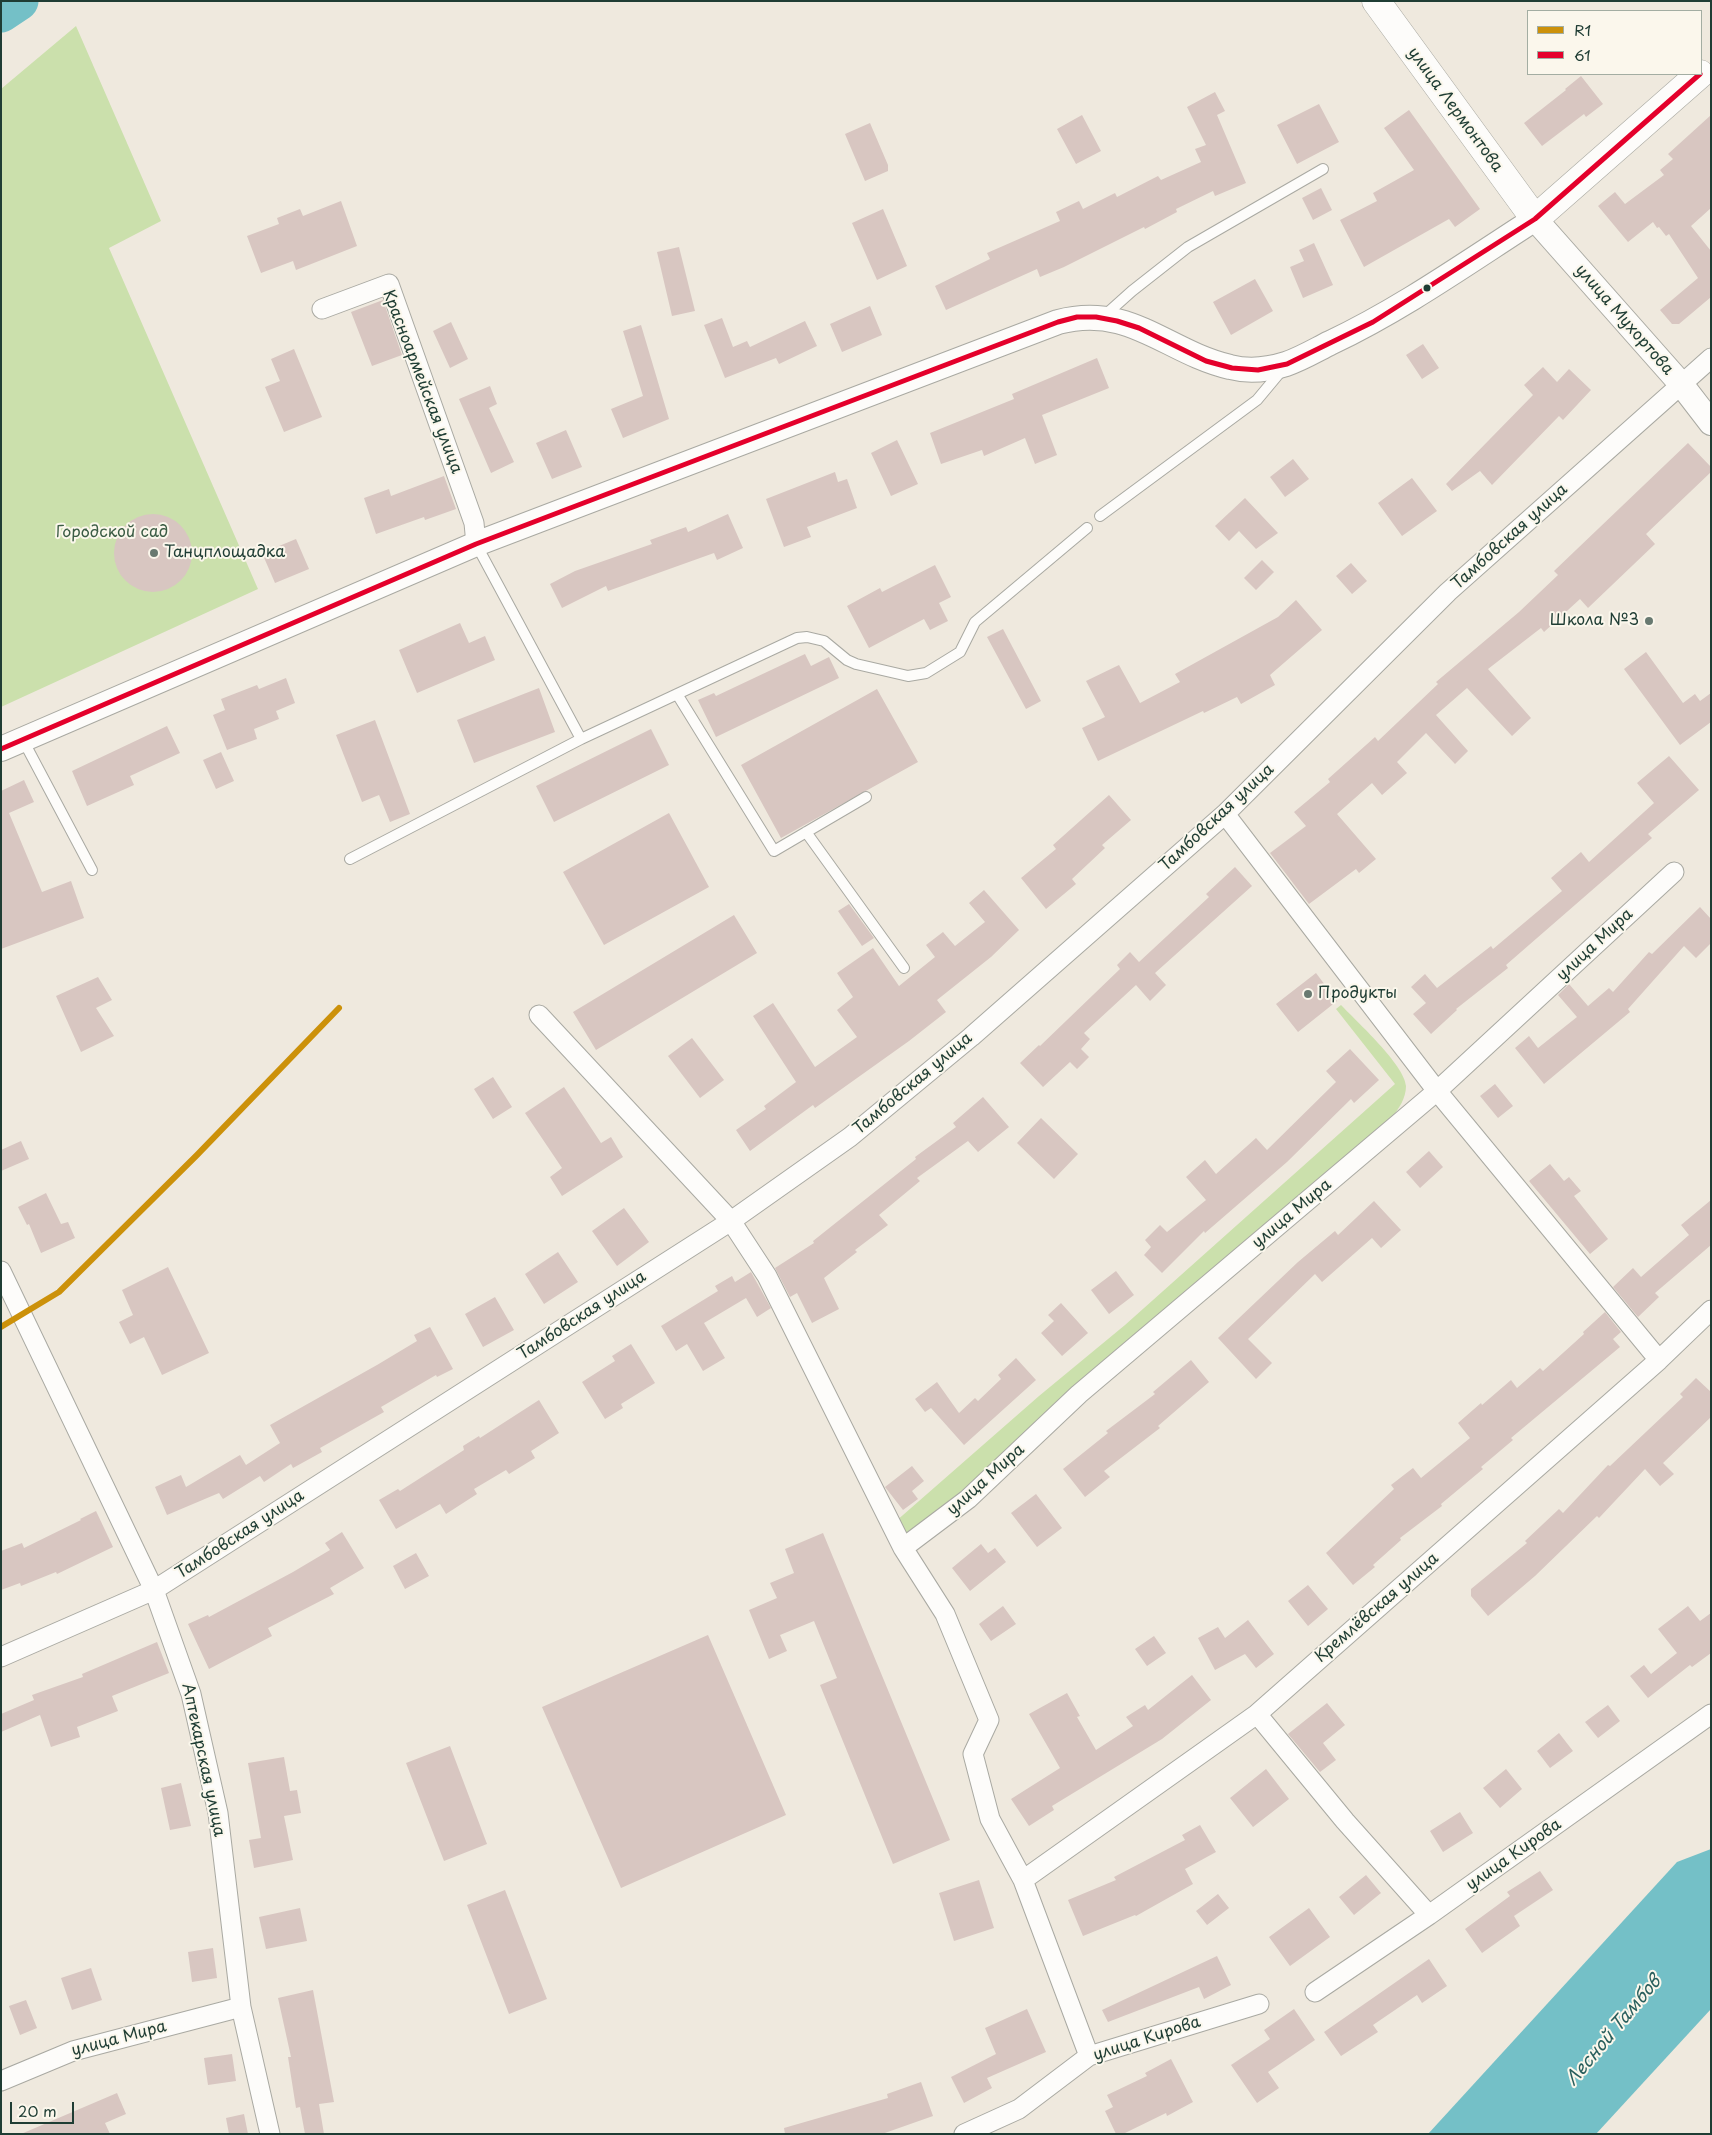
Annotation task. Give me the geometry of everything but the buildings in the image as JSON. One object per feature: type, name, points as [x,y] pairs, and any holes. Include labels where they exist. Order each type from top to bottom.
[{"type":"main road","name":"улица Лермонтова","points":[[1376,1],[1535,219]]},
{"type":"main road","points":[[1535,219],[1698,75]]},
{"type":"street","points":[[1,749],[476,544],[1058,322],[1077,317],[1102,318],[1140,328],[1206,361],[1232,368],[1258,370],[1286,364],[1374,322],[1535,219]]},
{"type":"street","name":"улица Мухортова","points":[[1535,219],[1681,384],[1711,423]]},
{"type":"street","name":"Красноармейская улица","points":[[322,309],[388,284],[474,523],[476,544]]},
{"type":"street","name":"Тамбовская улица","points":[[1,1657],[154,1590],[731,1221],[850,1137],[970,1037],[1225,814],[1448,592],[1711,358]]},
{"type":"street","points":[[1225,814],[1436,1091],[1659,1360]]},
{"type":"street","name":"улица Мира","points":[[903,1548],[968,1500],[1079,1394],[1436,1091],[1674,872]]},
{"type":"street","points":[[539,1016],[731,1221],[767,1276],[903,1548],[945,1614],[989,1720],[973,1754],[990,1818],[1023,1880],[1089,2056]]},
{"type":"street","name":"Аптекарская улица","points":[[1,1271],[154,1590],[191,1694],[218,1813],[241,2007],[270,2134]]},
{"type":"street","name":"Кремлёвская улица","points":[[1023,1880],[1257,1714],[1659,1360],[1711,1310]]},
{"type":"street","points":[[1257,1714],[1345,1821],[1429,1915]]},
{"type":"street","name":"улица Кирова","points":[[1316,1992],[1429,1915],[1711,1714]]},
{"type":"street","name":"улица Кирова","points":[[964,2134],[1019,2109],[1089,2056],[1260,2004]]},
{"type":"street","name":"улица Мира","points":[[1,2081],[72,2051],[241,2007]]},
{"type":"lane","points":[[1102,318],[1132,291],[1188,247],[1323,169]]},
{"type":"lane","points":[[1100,516],[1257,400],[1286,364]]},
{"type":"lane","points":[[350,859],[581,738],[797,638],[816,638],[824,641],[847,660],[856,664],[908,676],[926,673],[960,652],[975,622],[1087,528]]},
{"type":"lane","points":[[476,544],[581,738]]},
{"type":"lane","points":[[677,694],[774,851],[866,796]]},
{"type":"lane","points":[[23,740],[92,870]]},
{"type":"lane","points":[[806,832],[904,968]]},
{"type":"green space","name":"Городской сад","points":[[76,26],[161,221],[109,248],[258,589],[1,707],[1,89]]},
{"type":"green space","points":[[1341,1005],[1389,1055],[1404,1077],[1405,1095],[1394,1115],[971,1485],[912,1533],[902,1533],[895,1522],[1039,1396],[1125,1325],[1395,1084],[1336,1009]]},
{"type":"water","name":"Лесной Тамбов","points":[[1711,1849],[1711,2009],[1596,2134],[1428,2134],[1677,1862]]},
{"type":"waterway","points":[[1,13],[19,1]]},
{"type":"transit line","name":"61","points":[[1,749],[476,544],[1058,322],[1077,317],[1096,317],[1117,321],[1139,328],[1206,361],[1232,368],[1258,370],[1287,364],[1373,322],[1535,219],[1699,75]]},
{"type":"transit line","name":"R1","points":[[1,1327],[59,1292],[197,1155],[339,1008]]},
{"type":"place","name":"Танцплощадка","points":[[154,553]]},
{"type":"place","name":"Школа №3","points":[[1649,621]]},
{"type":"place","name":"Продукты","points":[[1308,994]]}]
